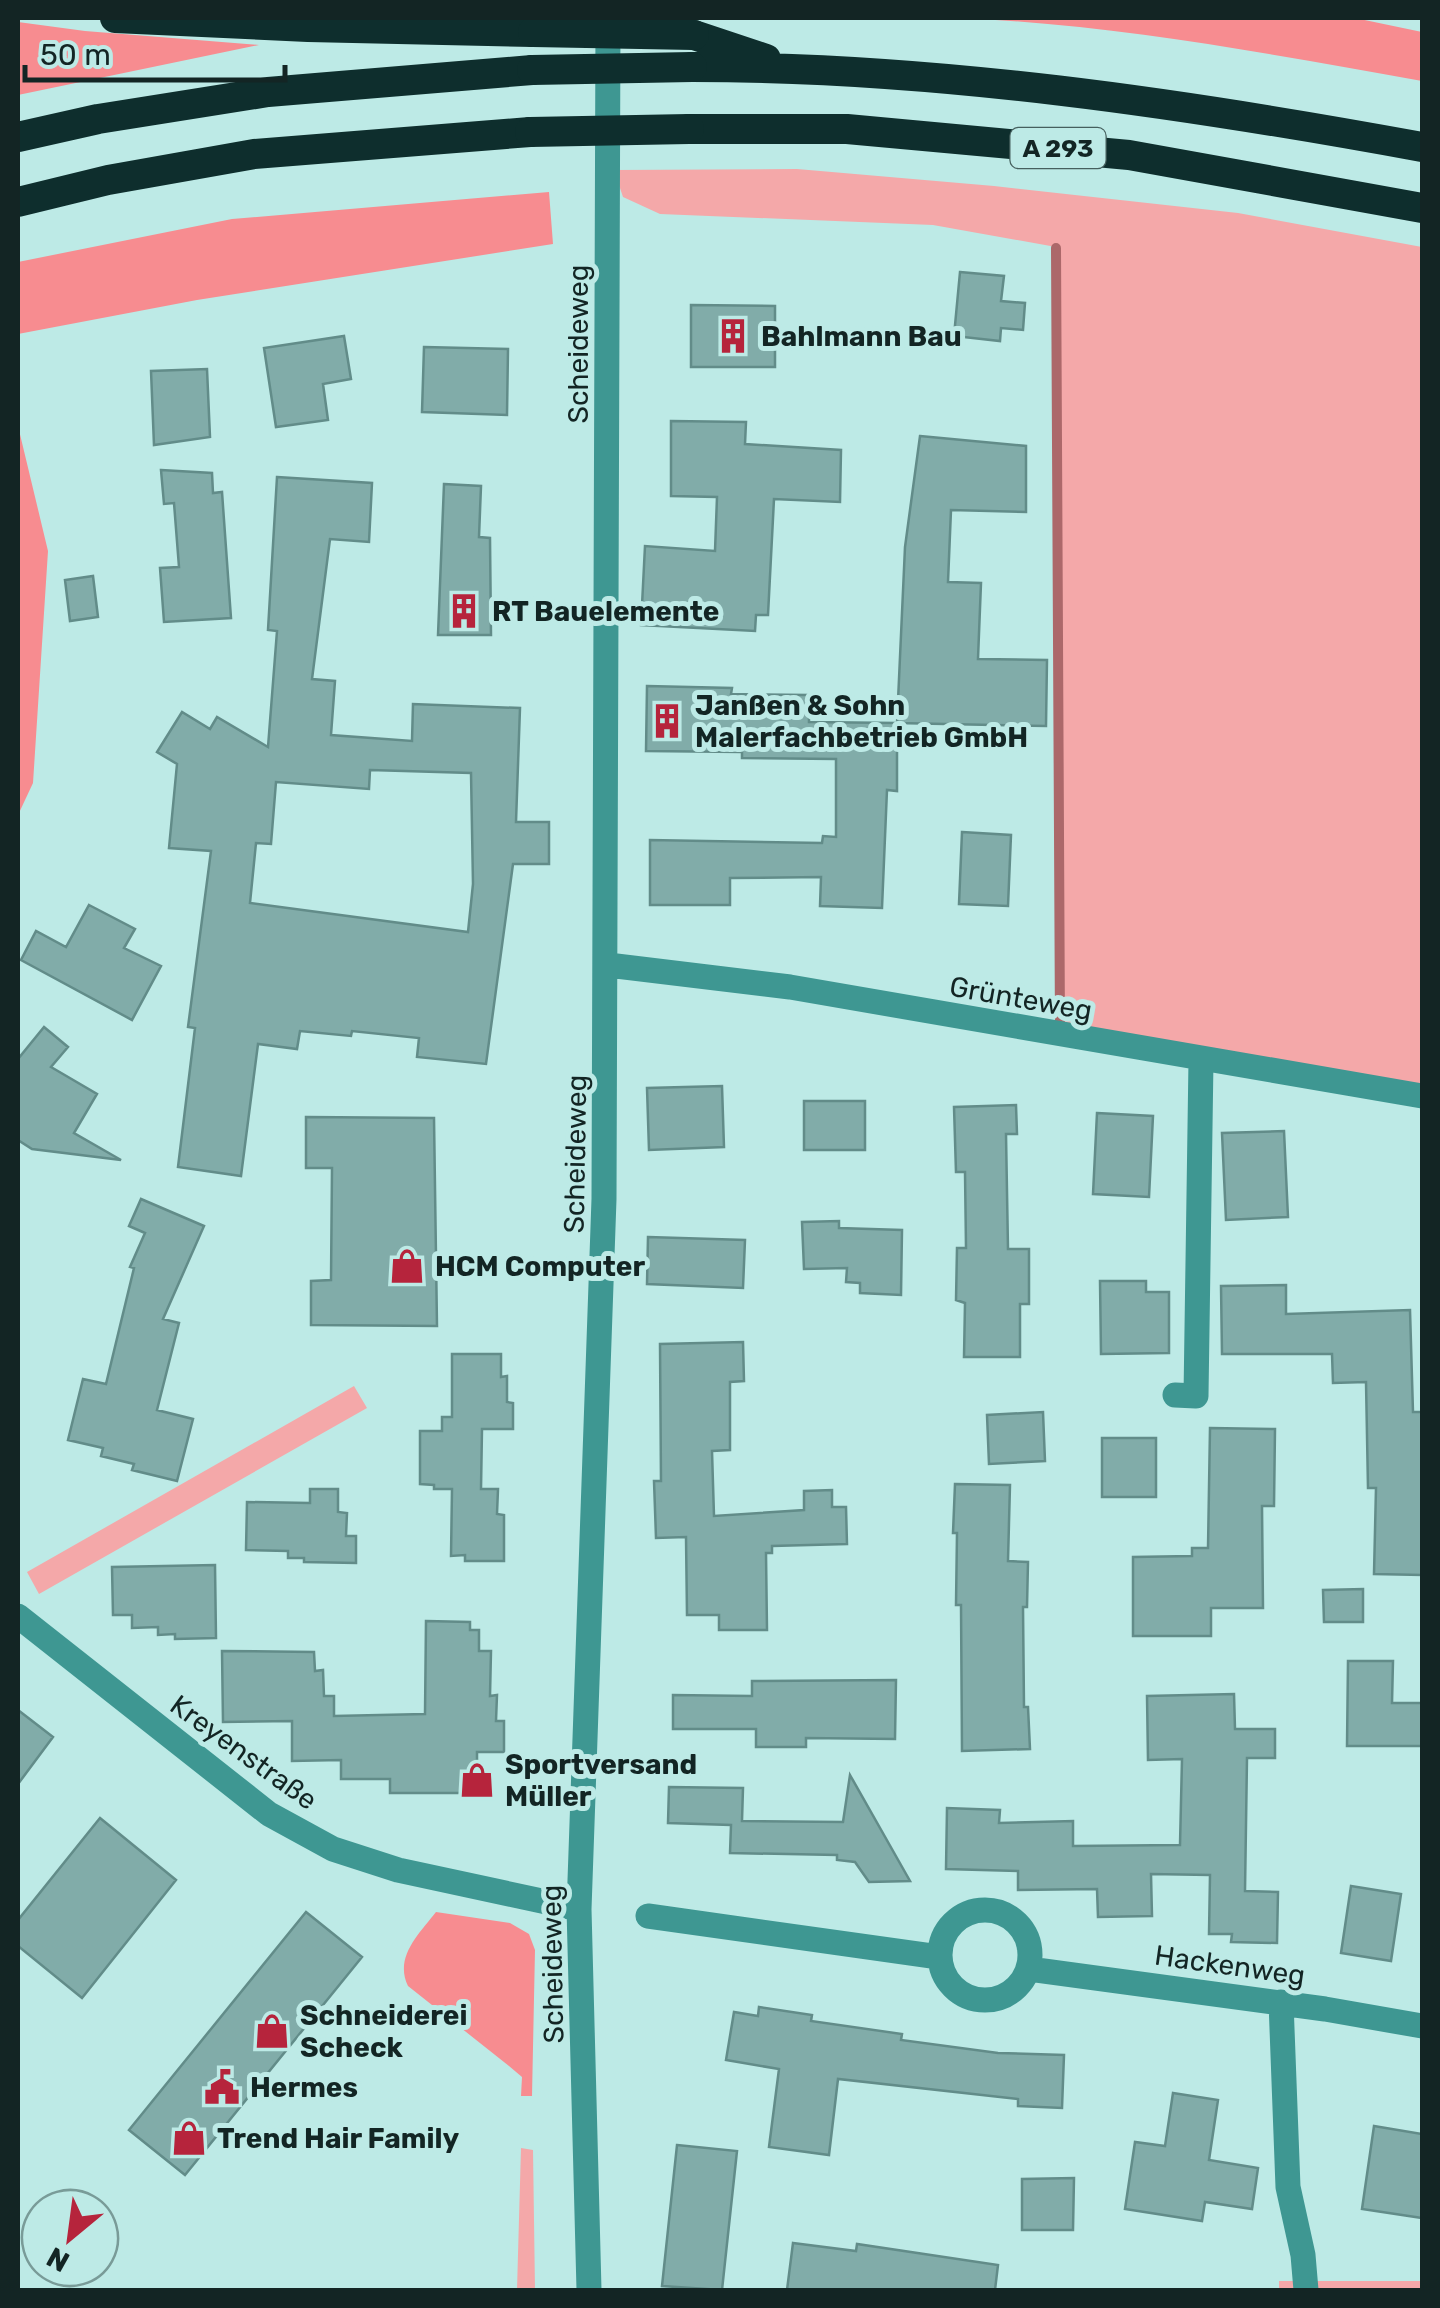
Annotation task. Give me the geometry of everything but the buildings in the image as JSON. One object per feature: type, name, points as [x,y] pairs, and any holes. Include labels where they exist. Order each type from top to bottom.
[{"type":"highway","points":[[115,18],[694,36],[793,67]]},
{"type":"highway","name":"A 293","points":[[18,137],[98,119],[268,92],[532,70],[793,67],[978,82],[1268,119],[1422,147]]},
{"type":"highway","name":"A 293","points":[[18,202],[108,180],[254,154],[530,132],[848,129],[1130,155],[1422,208]]},
{"type":"street","name":"Scheideweg","points":[[588,2290],[579,1909],[604,1199],[608,965],[608,18]]},
{"type":"street","name":"Grünteweg","points":[[608,965],[790,987],[1422,1096]]},
{"type":"street","points":[[1197,1396],[1201,1060]]},
{"type":"street","name":"Kreyenstraße","points":[[18,1616],[268,1814],[333,1849],[398,1870],[579,1909]]},
{"type":"street","points":[[976,1910],[1006,1914],[1019,1924],[1031,1953],[1022,1982],[1000,1998],[972,1998],[949,1983],[940,1956],[949,1927],[960,1916],[976,1910]]},
{"type":"street","points":[[648,1916],[940,1956]]},
{"type":"street","name":"Hackenweg","points":[[1029,1969],[1281,2002],[1422,2026]]},
{"type":"street","points":[[1281,2002],[1288,2187],[1303,2255],[1306,2290]]},
{"type":"shaded area","points":[[958,18],[1355,18],[1422,32],[1422,81],[1132,33]]},
{"type":"shaded area","points":[[18,22],[85,31],[259,45],[18,95]]},
{"type":"shaded area","points":[[797,169],[1238,213],[1422,247],[1422,1096],[1060,1036],[1056,247],[933,225],[660,214],[623,197],[614,170]]},
{"type":"shaded area","points":[[549,192],[553,244],[197,300],[18,334],[18,262],[232,219]]},
{"type":"shaded area","points":[[18,426],[48,551],[33,783],[18,815]]},
{"type":"shaded area","points":[[354,1386],[367,1408],[39,1594],[27,1572]]},
{"type":"shaded area","points":[[436,1912],[510,1923],[529,1934],[535,1950],[532,2096],[521,2096],[522,2077],[408,1986],[404,1975],[406,1956]]},
{"type":"shaded area","points":[[521,2148],[533,2150],[535,2290],[517,2290]]},
{"type":"shaded area","points":[[1279,2281],[1422,2281],[1422,2290],[1279,2290]]},
{"type":"waterway","points":[[1056,248],[1060,1030]]},
{"type":"place","name":"Bahlmann Bau","points":[[733,336]]},
{"type":"place","name":"RT Bauelemente","points":[[464,611]]},
{"type":"place","name":"Janßen & Sohn Malerfachbetrieb GmbH","points":[[667,721]]},
{"type":"place","name":"HCM Computer","points":[[407,1266]]},
{"type":"place","name":"Sportversand Müller","points":[[477,1780]]},
{"type":"place","name":"Schneiderei Scheck","points":[[272,2031]]},
{"type":"place","name":"Hermes","points":[[222,2087]]},
{"type":"place","name":"Trend Hair Family","points":[[189,2138]]}]
